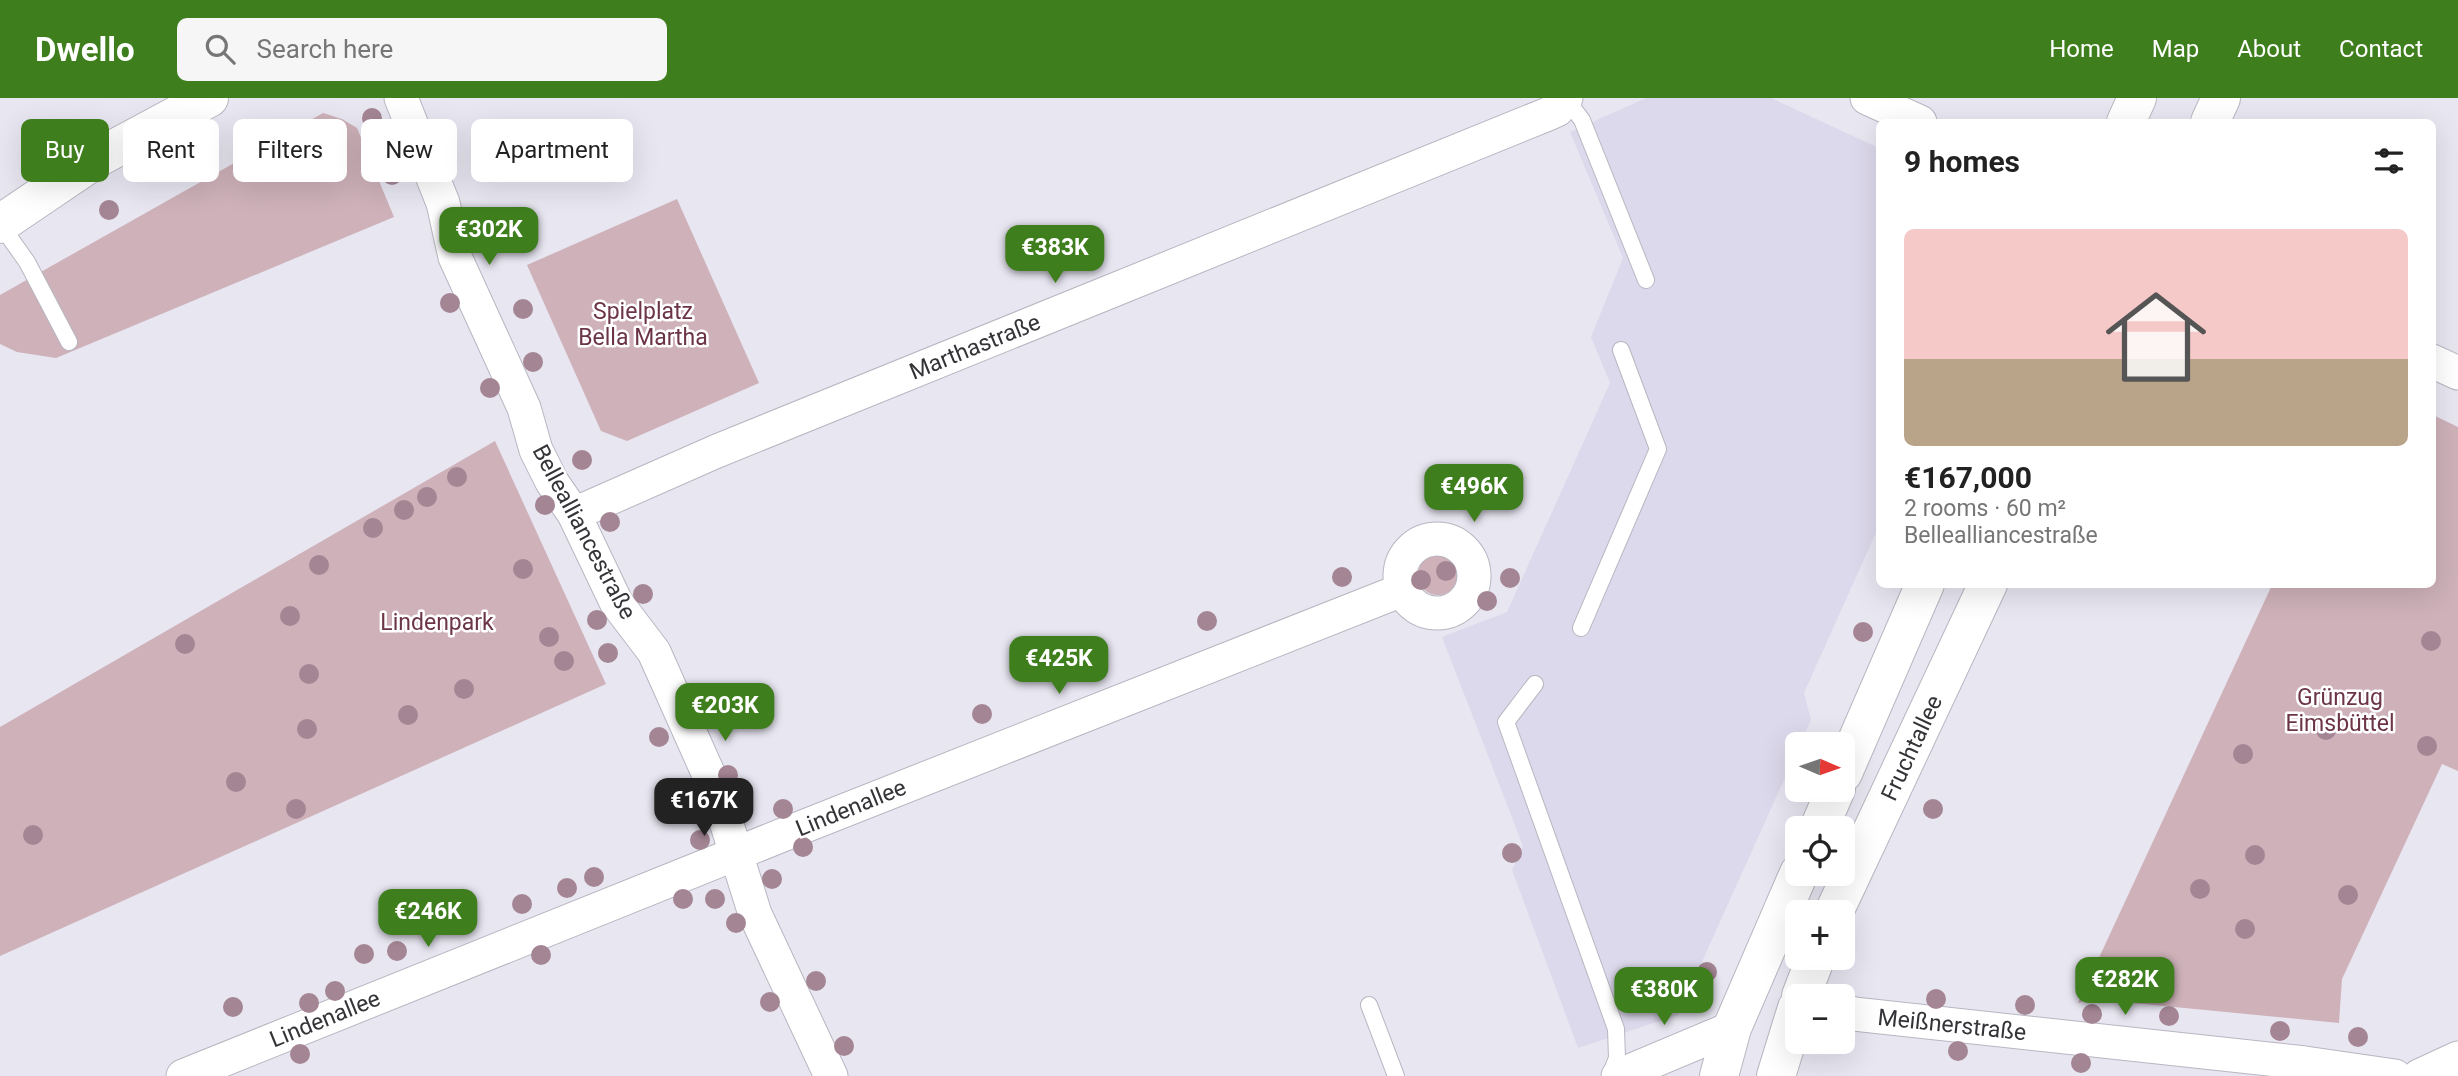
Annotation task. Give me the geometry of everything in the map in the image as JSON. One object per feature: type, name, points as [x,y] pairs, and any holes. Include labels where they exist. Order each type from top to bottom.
[{"type":"main road","points":[[2127,119],[2137,98]]},
{"type":"main road","points":[[2211,119],[2221,98]]},
{"type":"main road","points":[[0,224],[99,157],[198,101]]},
{"type":"main road","points":[[1855,745],[1922,588]]},
{"type":"main road","name":"Fruchtallee","points":[[1840,900],[1987,588]]},
{"type":"main road","points":[[1719,1076],[1732,1028],[1793,886]]},
{"type":"main road","points":[[1776,1076],[1785,1047]]},
{"type":"street","name":"Bellealliancestraße","points":[[401,98],[443,203],[455,257],[524,408],[536,450],[552,482],[574,514],[616,602],[654,652],[717,793],[755,914],[831,1076]]},
{"type":"street","name":"Marthastraße","points":[[574,514],[717,451],[1548,114],[1557,110],[1566,98]]},
{"type":"street","points":[[1867,98],[1913,119]]},
{"type":"street","points":[[2436,362],[2458,373]]},
{"type":"street","name":"Lindenallee","points":[[183,1076],[1402,590]]},
{"type":"street","name":"Meißnerstraße","points":[[1855,1012],[2305,1063],[2395,1076]]},
{"type":"street","points":[[1618,1076],[1732,1028]]},
{"type":"street","points":[[2420,1076],[2458,1058]]},
{"type":"lane","points":[[1566,98],[1582,120],[1646,280]]},
{"type":"lane","points":[[0,224],[27,262],[69,342]]},
{"type":"lane","points":[[1581,628],[1658,449],[1621,350]]},
{"type":"lane","points":[[1535,684],[1506,722],[1616,1030],[1617,1058],[1610,1076]]},
{"type":"lane","points":[[1369,1005],[1396,1076]]},
{"type":"shaded area","points":[[1646,98],[1771,98],[1876,147],[1876,533],[1804,693],[1811,720],[1806,732],[1785,732],[1785,778],[1678,1015],[1578,1048],[1512,870],[1523,846],[1442,637],[1507,612],[1610,383],[1591,337],[1623,258],[1570,132]]},
{"type":"green space","points":[[323,113],[342,119],[312,119]]},
{"type":"green space","points":[[347,122],[357,128],[361,138],[361,182],[379,182],[394,217],[56,358],[17,352],[0,344],[0,295],[201,182],[219,182],[219,172],[233,164],[233,182],[347,182]]},
{"type":"green space","name":"Spielplatz Bella Martha","points":[[677,199],[759,383],[627,441],[601,431],[527,265]]},
{"type":"green space","name":"Grünzug Eimsbüttel","points":[[2436,416],[2458,427],[2458,771],[2442,764],[2342,979],[2339,1023],[2092,999],[2078,1003],[2271,588],[2436,588]]},
{"type":"green space","name":"Lindenpark","points":[[495,441],[606,684],[0,956],[0,727]]},
{"type":"green space","points":[[1438,555],[1452,561],[1458,575],[1452,589],[1438,595],[1424,589],[1418,575],[1424,561]]}]
